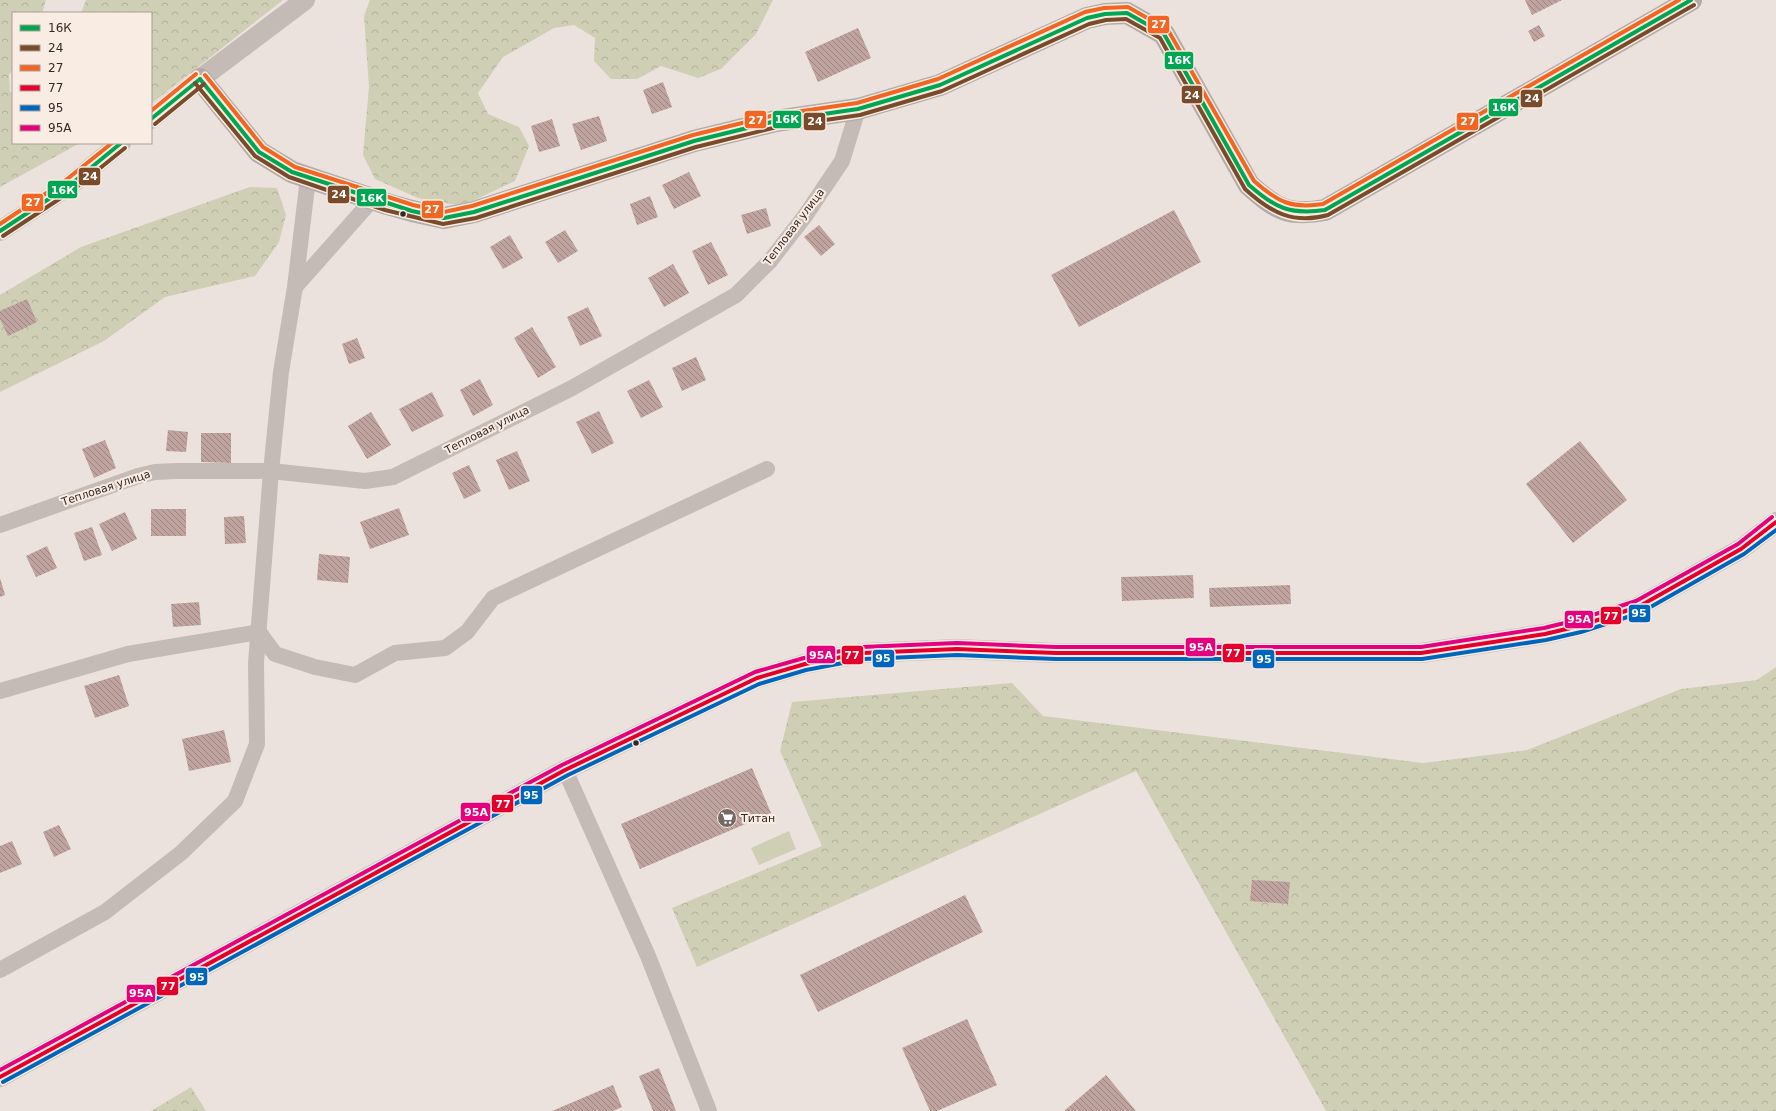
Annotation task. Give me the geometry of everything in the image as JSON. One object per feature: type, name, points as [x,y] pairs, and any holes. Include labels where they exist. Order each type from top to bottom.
[{"type":"main road","points":[[200,79],[259,152],[276,163],[308,178],[373,199],[444,218],[474,212],[694,141],[776,121],[858,109],[940,85],[1087,18],[1105,14],[1127,13],[1164,34],[1249,185],[1268,203],[1290,212],[1307,214],[1325,210],[1691,0]]},
{"type":"street","points":[[152,118],[200,79],[305,0]]},
{"type":"street","name":"Тепловая улица","points":[[0,525],[138,476],[155,472],[176,470],[272,471],[365,481],[393,477],[572,388],[736,295],[770,261],[805,216],[842,161],[858,109]]},
{"type":"street","points":[[0,231],[70,185],[120,144]]},
{"type":"street","points":[[0,970],[105,912],[181,853],[235,801],[257,744],[256,663],[272,471],[281,372],[295,287],[308,178]]},
{"type":"street","points":[[295,287],[373,199]]},
{"type":"street","points":[[258,632],[275,654],[315,666],[355,675],[395,653],[445,648],[467,632],[493,598],[767,469]]},
{"type":"street","points":[[0,1077],[565,770],[757,678],[804,664],[864,654],[957,649],[1056,653],[1421,653],[1545,634],[1579,626],[1638,607],[1741,549],[1776,522]]},
{"type":"street","points":[[0,691],[128,654],[258,632]]},
{"type":"street","points":[[565,770],[648,956],[709,1111]]},
{"type":"green space","points":[[0,0],[46,0],[42,12],[12,12],[12,70],[9,75],[10,92],[12,93],[12,144],[78,144],[0,187]]},
{"type":"green space","points":[[86,0],[283,0],[152,103],[152,12],[81,12]]},
{"type":"green space","points":[[370,0],[773,0],[756,34],[721,69],[698,78],[661,66],[637,79],[611,79],[594,61],[595,38],[574,25],[554,28],[503,57],[478,93],[488,114],[519,127],[529,146],[515,181],[462,206],[418,198],[375,179],[363,155],[369,87],[364,16]]},
{"type":"green space","points":[[250,187],[277,188],[286,215],[279,242],[255,276],[165,297],[104,341],[0,392],[0,295],[81,247]]},
{"type":"green space","points":[[1776,667],[1776,1111],[1326,1111],[1136,771],[697,967],[672,908],[822,846],[780,751],[792,702],[1012,683],[1043,716],[1423,763],[1527,750],[1681,689],[1757,680]]},
{"type":"green space","points":[[789,831],[796,849],[759,865],[751,848]]},
{"type":"green space","points":[[191,1087],[206,1111],[151,1111]]},
{"type":"building","points":[[1525,0],[1562,0],[1532,15]]},
{"type":"building","points":[[1539,25],[1545,36],[1534,42],[1528,31]]},
{"type":"building","points":[[858,28],[871,58],[818,82],[805,52]]},
{"type":"building","points":[[663,82],[672,107],[652,114],[643,90]]},
{"type":"building","points":[[599,116],[607,141],[581,150],[572,124]]},
{"type":"building","points":[[552,119],[560,146],[539,152],[531,126]]},
{"type":"building","points":[[689,172],[701,196],[674,209],[662,185]]},
{"type":"building","points":[[650,196],[658,217],[637,225],[630,204]]},
{"type":"building","points":[[766,208],[771,226],[747,234],[741,215]]},
{"type":"building","points":[[1174,210],[1201,262],[1079,327],[1051,275]]},
{"type":"building","points":[[819,225],[835,244],[821,256],[804,237]]},
{"type":"building","points":[[565,230],[578,251],[558,263],[545,242]]},
{"type":"building","points":[[510,235],[523,258],[503,269],[490,247]]},
{"type":"building","points":[[711,242],[728,275],[708,285],[692,251]]},
{"type":"building","points":[[673,264],[689,293],[664,307],[648,278]]},
{"type":"building","points":[[27,299],[37,322],[8,336],[0,319],[0,311]]},
{"type":"building","points":[[588,307],[602,336],[580,346],[567,317]]},
{"type":"building","points":[[532,327],[556,367],[538,378],[514,338]]},
{"type":"building","points":[[357,338],[365,358],[349,364],[342,344]]},
{"type":"building","points":[[696,357],[706,380],[682,391],[672,368]]},
{"type":"building","points":[[480,379],[493,405],[473,416],[460,390]]},
{"type":"building","points":[[649,380],[663,407],[641,418],[627,391]]},
{"type":"building","points":[[432,392],[444,416],[412,432],[399,409]]},
{"type":"building","points":[[599,411],[614,443],[592,454],[576,422]]},
{"type":"building","points":[[371,412],[391,445],[367,459],[348,426]]},
{"type":"building","points":[[168,430],[188,432],[186,452],[166,451]]},
{"type":"building","points":[[201,433],[231,433],[231,463],[201,462]]},
{"type":"building","points":[[105,440],[116,468],[94,478],[82,449]]},
{"type":"building","points":[[1580,441],[1627,500],[1573,543],[1526,484]]},
{"type":"building","points":[[517,451],[530,481],[509,490],[496,460]]},
{"type":"building","points":[[469,465],[481,491],[464,499],[452,473]]},
{"type":"building","points":[[399,508],[409,535],[370,549],[360,522]]},
{"type":"building","points":[[151,509],[186,509],[186,536],[151,536]]},
{"type":"building","points":[[125,512],[137,539],[112,551],[99,524]]},
{"type":"building","points":[[244,516],[246,543],[225,544],[224,517]]},
{"type":"building","points":[[92,527],[102,555],[84,561],[74,533]]},
{"type":"building","points":[[47,546],[57,568],[36,577],[26,556]]},
{"type":"building","points":[[319,554],[350,557],[348,583],[317,580]]},
{"type":"building","points":[[1193,575],[1194,598],[1122,601],[1121,577]]},
{"type":"building","points":[[0,578],[5,595],[0,597]]},
{"type":"building","points":[[1290,585],[1291,604],[1210,607],[1209,588]]},
{"type":"building","points":[[199,602],[201,625],[173,627],[171,604]]},
{"type":"building","points":[[119,675],[129,706],[95,718],[84,686]]},
{"type":"building","points":[[224,730],[231,762],[189,771],[182,739]]},
{"type":"building","points":[[752,768],[771,813],[640,869],[621,824]]},
{"type":"building","points":[[59,825],[71,849],[54,857],[43,832]]},
{"type":"building","points":[[12,841],[22,864],[0,873],[0,846]]},
{"type":"building","points":[[1252,880],[1290,882],[1288,904],[1250,901]]},
{"type":"building","points":[[965,895],[983,932],[818,1012],[800,975]]},
{"type":"building","points":[[967,1019],[997,1085],[937,1111],[930,1111],[902,1048]]},
{"type":"building","points":[[659,1068],[676,1111],[653,1111],[639,1076]]},
{"type":"building","points":[[1106,1075],[1136,1111],[1064,1111]]},
{"type":"building","points":[[613,1085],[622,1107],[613,1111],[552,1111]]},
{"type":"transit line","name":"27","points":[[205,75],[263,147],[295,167],[413,205],[444,212],[472,206],[693,135],[775,115],[857,103],[938,79],[1085,12],[1104,8],[1128,7],[1168,30],[1254,181],[1278,199],[1293,204],[1312,205],[1323,204],[1679,0]]},
{"type":"transit line","name":"16К","points":[[200,79],[259,152],[292,172],[412,211],[444,218],[474,212],[694,141],[776,121],[858,109],[940,85],[1087,18],[1105,14],[1127,13],[1164,34],[1249,185],[1267,199],[1284,208],[1313,211],[1325,210],[1691,0]]},
{"type":"transit line","name":"24","points":[[195,83],[255,156],[289,177],[385,210],[443,224],[476,218],[696,147],[777,127],[860,115],[942,91],[1089,24],[1106,20],[1126,19],[1160,38],[1245,189],[1273,210],[1293,217],[1315,218],[1328,215],[1694,5]]},
{"type":"transit line","name":"27","points":[[152,110],[196,74]]},
{"type":"transit line","name":"16К","points":[[152,118],[200,79]]},
{"type":"transit line","name":"24","points":[[155,124],[204,84]]},
{"type":"transit line","name":"27","points":[[0,224],[66,180],[111,144]]},
{"type":"transit line","name":"16К","points":[[0,231],[70,185],[120,144]]},
{"type":"transit line","name":"24","points":[[3,236],[73,190],[125,148]]},
{"type":"transit line","name":"95А","points":[[0,1070],[562,765],[755,672],[804,658],[862,647],[957,643],[1056,647],[1421,647],[1544,628],[1577,620],[1636,601],[1738,544],[1772,517]]},
{"type":"transit line","name":"77","points":[[0,1077],[565,770],[757,678],[805,664],[863,653],[957,649],[1056,653],[1421,653],[1545,634],[1579,626],[1638,607],[1741,549],[1776,522]]},
{"type":"transit line","name":"95","points":[[3,1082],[568,775],[759,684],[806,670],[864,659],[957,655],[1056,659],[1422,659],[1546,640],[1581,632],[1640,613],[1744,554],[1776,530]]},
{"type":"place","name":"Титан","points":[[727,818]]}]
